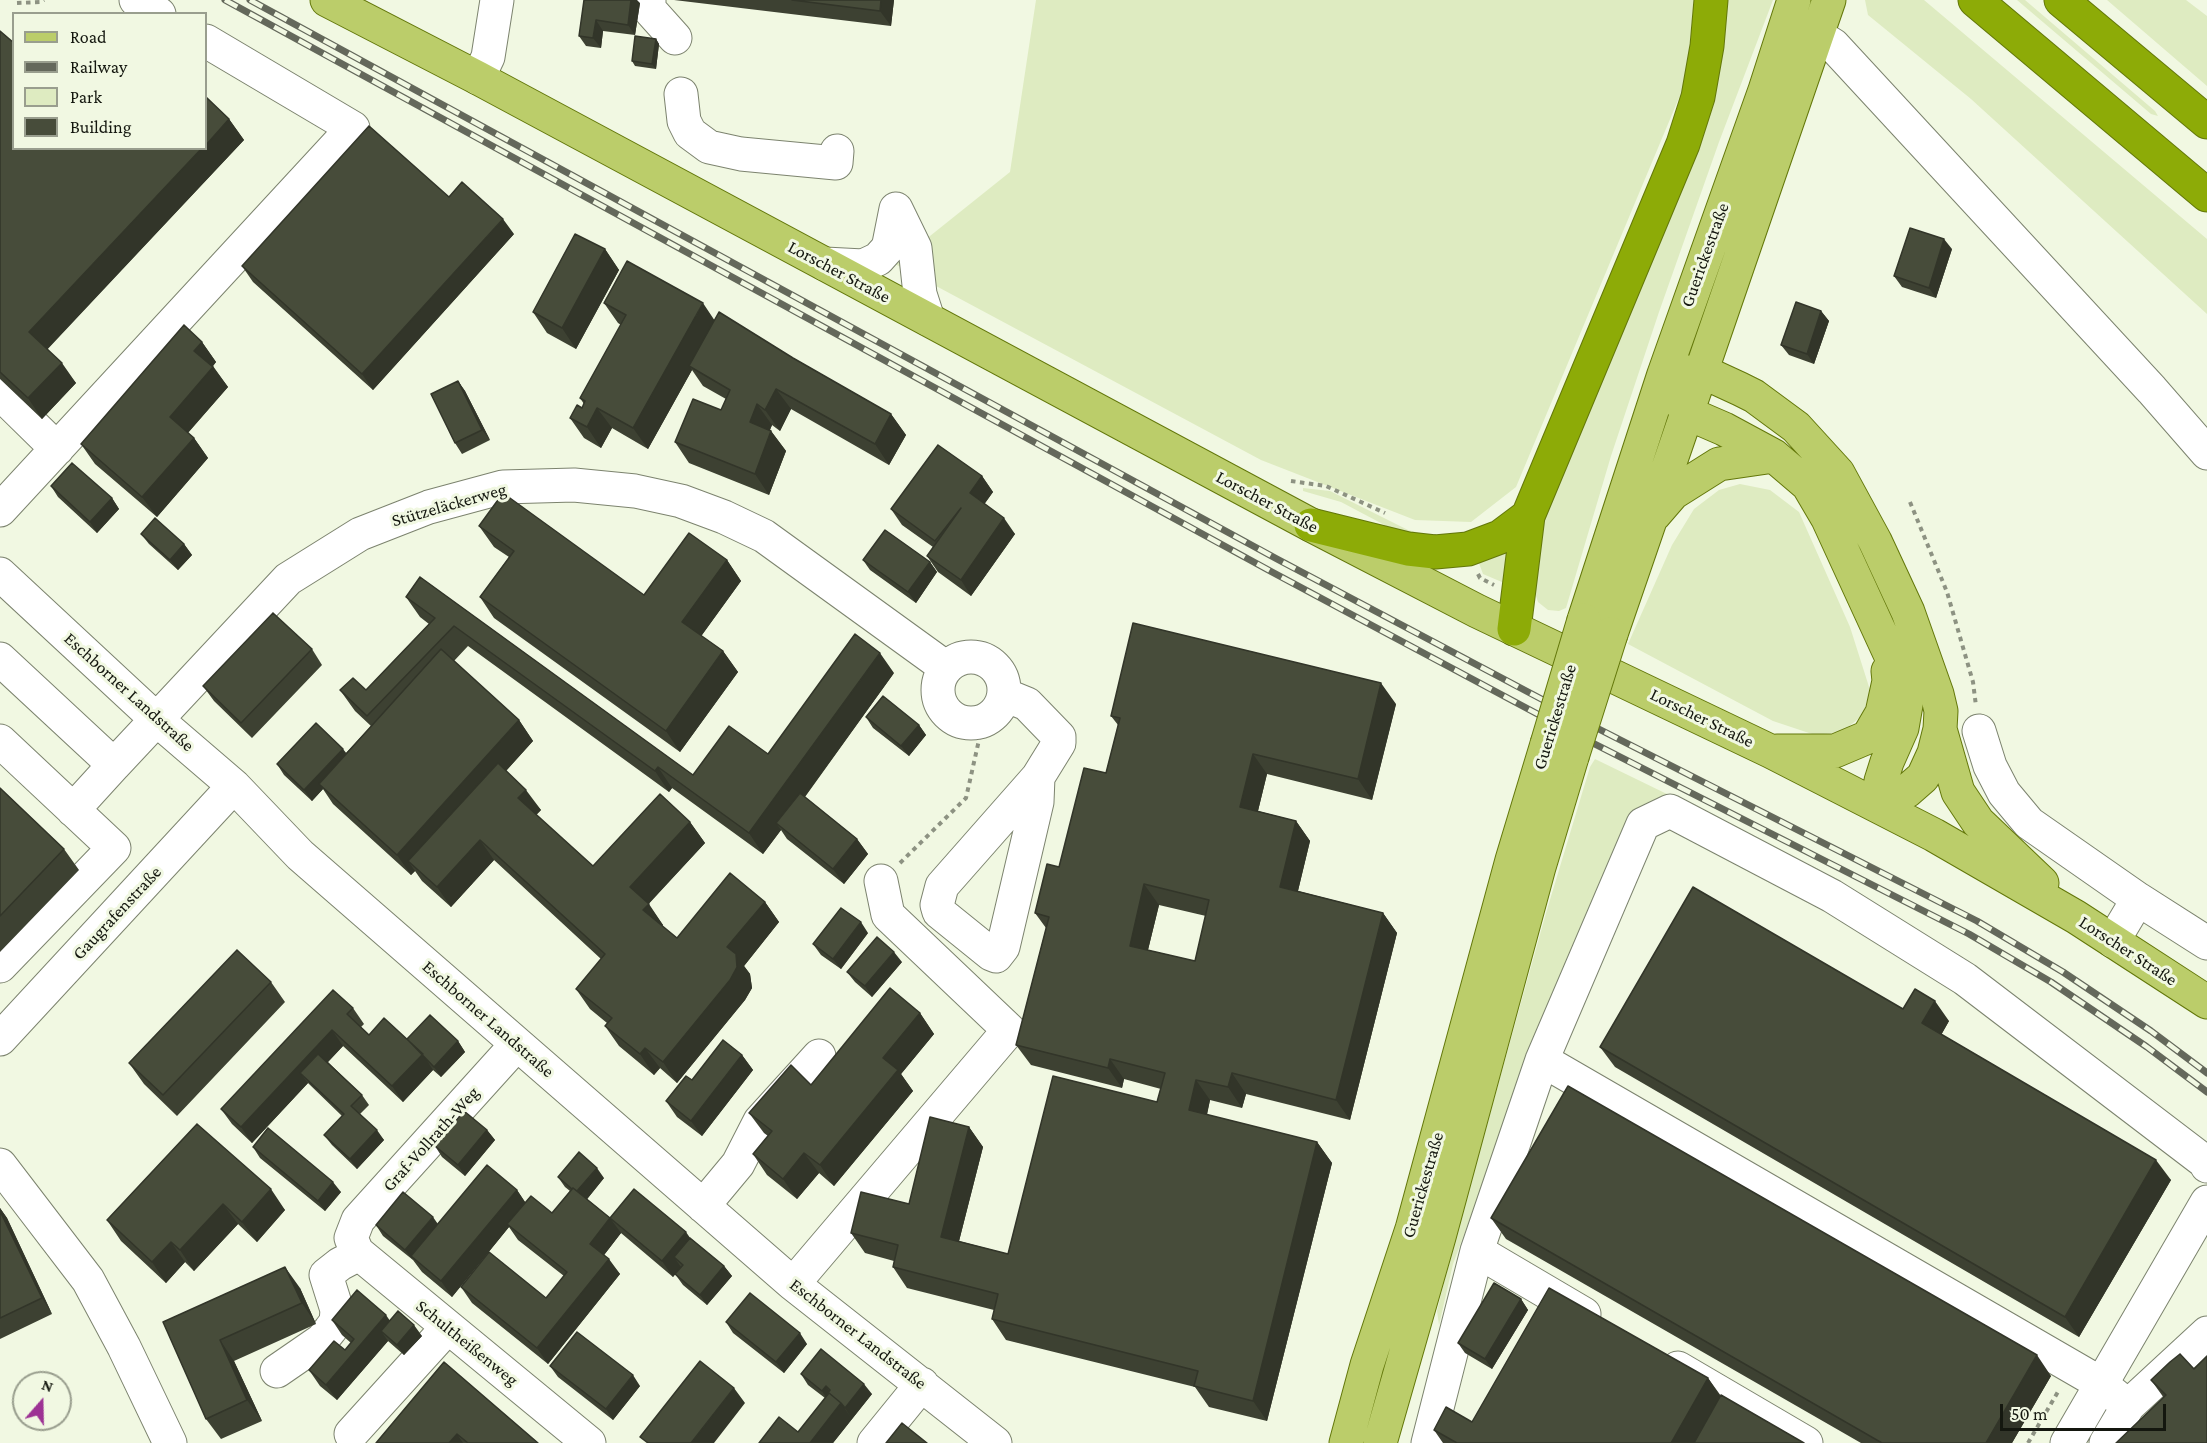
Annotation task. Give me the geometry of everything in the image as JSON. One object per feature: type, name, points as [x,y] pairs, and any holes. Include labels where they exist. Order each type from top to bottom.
[{"type":"highway","points":[[1514,629],[1528,516],[1683,144],[1698,97],[1707,46],[1711,0]]},
{"type":"highway","points":[[1975,0],[2207,195]]},
{"type":"highway","points":[[2061,0],[2207,122]]},
{"type":"highway","points":[[1311,525],[1408,549],[1435,552],[1468,549],[1500,537],[1528,516]]},
{"type":"main road","name":"Lorscher Straße","points":[[327,0],[478,78],[1311,525],[1514,629],[1770,751],[1878,806],[2076,917],[2207,1002]]},
{"type":"main road","name":"Guerickestraße","points":[[1346,1443],[1367,1365],[1412,1229],[1512,860],[1560,751],[1598,627],[1664,374],[1765,90],[1794,0]]},
{"type":"main road","name":"Guerickestraße","points":[[1598,627],[1648,520],[1829,0]]},
{"type":"main road","points":[[1701,371],[1754,396],[1796,427],[1838,473],[1875,541],[1908,612],[1941,711],[1940,729],[1934,753],[1923,777],[1907,791],[1878,806],[1884,772],[1902,728],[1906,705],[1902,680],[1866,597],[1828,519],[1808,486],[1774,456],[1687,412],[1664,374],[1701,371]]},
{"type":"main road","points":[[1648,520],[1672,493],[1719,464],[1774,456]]},
{"type":"main road","points":[[1770,751],[1835,751],[1868,737],[1876,725],[1885,702],[1889,681],[1887,648]]},
{"type":"main road","points":[[1940,729],[1958,792],[1978,822],[2076,917]]},
{"type":"main road","name":"Guerickestraße","points":[[1380,1443],[1439,1238],[1539,867],[1560,751]]},
{"type":"street","points":[[136,0],[156,12]]},
{"type":"street","points":[[478,78],[488,57],[497,0]]},
{"type":"street","points":[[650,0],[649,9],[675,38]]},
{"type":"street","points":[[1816,35],[1833,45],[2144,381],[2207,453]]},
{"type":"street","points":[[0,510],[353,128],[207,42]]},
{"type":"street","points":[[681,94],[684,121],[690,133],[709,147],[741,154],[836,163],[837,151]]},
{"type":"street","points":[[825,264],[863,266],[878,259],[889,244],[896,209],[915,248],[920,294],[928,319]]},
{"type":"street","points":[[0,393],[57,449]]},
{"type":"street","name":"Stützeläckerweg","points":[[73,810],[156,718],[288,579],[360,534],[429,507],[503,487],[574,484],[635,490],[681,501],[724,517],[764,536],[945,668]]},
{"type":"street","name":"Eschborner Landstraße","points":[[0,574],[156,718],[234,786],[300,855],[793,1284],[995,1443]]},
{"type":"street","points":[[854,644],[874,616]]},
{"type":"street","points":[[977,657],[990,662],[1001,675],[1005,695],[996,713],[983,722],[963,723],[947,715],[939,703],[938,680],[945,668],[957,659],[977,657]]},
{"type":"street","points":[[0,659],[114,765]]},
{"type":"street","points":[[1005,695],[1027,704],[1059,737],[1059,743],[1038,777],[942,886],[937,897],[939,912],[996,956],[1003,946],[1037,802],[1038,777]]},
{"type":"street","points":[[1978,731],[1990,766],[2004,793],[2029,823],[2138,899],[2207,943]]},
{"type":"street","points":[[0,741],[114,848],[0,966]]},
{"type":"street","name":"Gaugrafenstraße","points":[[0,1039],[234,786]]},
{"type":"street","points":[[1428,1443],[1477,1251],[1542,1060],[1642,824],[1670,811],[1832,896],[1965,979],[2205,1162],[2207,1166]]},
{"type":"street","points":[[793,1284],[1009,1030],[888,915],[881,881]]},
{"type":"street","points":[[2113,940],[2138,899]]},
{"type":"street","name":"Graf-Vollrath-Weg","points":[[355,1246],[358,1220],[517,1044]]},
{"type":"street","points":[[703,1206],[738,1164],[760,1121],[819,1056]]},
{"type":"street","points":[[1542,1060],[2100,1383],[2128,1406]]},
{"type":"street","points":[[0,1165],[88,1280],[124,1347],[170,1443]]},
{"type":"street","points":[[2067,1443],[2207,1202]]},
{"type":"street","points":[[277,1371],[322,1340],[336,1322],[337,1310],[326,1275],[340,1264],[355,1246]]},
{"type":"street","name":"Schultheißenweg","points":[[355,1246],[448,1327],[589,1443]]},
{"type":"street","points":[[1477,1251],[1610,1329]]},
{"type":"street","points":[[351,1434],[448,1327]]},
{"type":"street","points":[[2106,1443],[2128,1406],[2207,1333]]},
{"type":"street","points":[[1652,1353],[1806,1443]]},
{"type":"street","points":[[874,1443],[921,1384]]},
{"type":"path","points":[[17,3],[44,0]]},
{"type":"path","points":[[1285,479],[1326,486],[1390,516]]},
{"type":"path","points":[[1910,502],[1947,592],[1972,682],[1978,731]]},
{"type":"path","points":[[1476,568],[1480,578],[1498,587]]},
{"type":"path","points":[[881,881],[966,798],[983,722]]},
{"type":"green space","points":[[1036,0],[1694,0],[1686,81],[1516,487],[1471,522],[1415,520],[1261,460],[895,264],[1010,172]]},
{"type":"green space","points":[[1725,0],[1773,0],[1719,142],[1659,312],[1611,456],[1566,608],[1559,611],[1548,610],[1538,602],[1533,587],[1536,550],[1544,520]]},
{"type":"green space","points":[[1865,0],[1924,0],[2207,239],[2207,314],[1971,99],[1868,15]]},
{"type":"green space","points":[[2017,0],[2025,0],[2158,116],[2151,114]]},
{"type":"green space","points":[[2107,0],[2186,0],[2207,16],[2207,86]]},
{"type":"green space","points":[[1740,484],[1770,490],[1799,512],[1850,627],[1870,690],[1863,715],[1842,732],[1815,735],[1773,721],[1628,644],[1672,545],[1694,509],[1719,490]]},
{"type":"green space","points":[[1303,488],[1330,491],[1408,530],[1429,535],[1453,536],[1458,540],[1394,530],[1341,502],[1303,491]]},
{"type":"green space","points":[[1516,534],[1509,585],[1483,574],[1476,555]]},
{"type":"green space","points":[[1595,759],[1671,796],[1530,1058],[1453,1264],[1439,1325],[1437,1311],[1445,1278],[1498,1085],[1546,913],[1590,767]]},
{"type":"building","points":[[584,0],[631,0],[628,25],[596,20],[593,38],[579,36]]},
{"type":"building","points":[[792,0],[881,0],[880,11]]},
{"type":"building","points":[[0,31],[12,41],[12,150],[200,150],[29,332],[62,363],[28,398],[0,372]]},
{"type":"building","points":[[635,36],[656,39],[652,64],[632,61]]},
{"type":"building","points":[[207,98],[229,119],[207,144]]},
{"type":"building","points":[[369,126],[449,197],[462,182],[503,219],[362,374],[242,266]]},
{"type":"building","points":[[1910,228],[1944,239],[1929,288],[1894,276]]},
{"type":"building","points":[[575,234],[605,249],[562,328],[533,312]]},
{"type":"building","points":[[627,261],[703,303],[633,428],[597,408],[587,427],[570,418],[577,405],[582,408],[585,401],[580,398],[626,315],[604,303]]},
{"type":"building","points":[[1796,302],[1821,311],[1807,354],[1781,345]]},
{"type":"building","points":[[719,312],[793,358],[891,414],[875,444],[776,389],[765,410],[757,404],[750,422],[771,431],[755,474],[675,442],[693,399],[721,410],[730,390],[689,366]]},
{"type":"building","points":[[184,325],[202,342],[194,351],[213,367],[170,417],[194,438],[142,497],[81,444]]},
{"type":"building","points":[[458,381],[482,430],[455,443],[431,394]]},
{"type":"building","points":[[938,445],[982,476],[970,493],[1004,518],[961,580],[927,556],[961,508],[935,541],[891,509]]},
{"type":"building","points":[[72,463],[112,498],[90,522],[51,486]]},
{"type":"building","points":[[503,493],[644,595],[689,533],[727,560],[682,622],[723,651],[666,731],[480,597],[514,551],[479,526]]},
{"type":"building","points":[[155,518],[184,544],[170,560],[141,534]]},
{"type":"building","points":[[885,530],[930,562],[908,592],[863,560]]},
{"type":"building","points":[[420,577],[693,775],[729,726],[768,754],[855,634],[880,653],[749,833],[658,767],[655,771],[454,626],[367,716],[340,690],[353,678],[366,690],[435,618],[406,597]]},
{"type":"building","points":[[273,613],[312,649],[241,723],[203,686]]},
{"type":"building","points":[[1133,623],[1381,683],[1358,779],[1253,754],[1240,807],[1296,821],[1280,887],[1383,913],[1336,1100],[1232,1073],[1228,1087],[1196,1080],[1189,1110],[1317,1142],[1253,1401],[1194,1386],[1198,1371],[992,1319],[998,1294],[893,1267],[898,1245],[851,1233],[861,1192],[909,1204],[930,1117],[969,1127],[941,1237],[1008,1254],[1053,1076],[1157,1102],[1165,1073],[1110,1059],[1108,1068],[1016,1045],[1049,917],[1035,913],[1047,864],[1059,867],[1084,768],[1106,773],[1120,718],[1111,716]],"holes":[[[1144,884],[1209,900],[1195,961],[1130,946]]]},
{"type":"building","points":[[441,649],[519,720],[397,855],[319,784]]},
{"type":"building","points":[[883,696],[919,725],[901,746],[866,717]]},
{"type":"building","points":[[316,723],[343,749],[304,790],[277,764]]},
{"type":"building","points":[[498,763],[526,790],[518,798],[593,866],[660,794],[690,822],[630,887],[649,904],[643,910],[677,938],[730,873],[765,902],[727,947],[736,954],[737,967],[730,980],[663,1062],[645,1048],[640,1054],[605,1026],[612,1018],[576,989],[605,954],[480,840],[437,887],[408,861]]},
{"type":"building","points":[[0,788],[64,849],[0,916]]},
{"type":"building","points":[[800,793],[857,839],[833,869],[776,823]]},
{"type":"building","points":[[1693,887],[1903,1009],[1915,989],[1935,1001],[1922,1023],[2156,1160],[2065,1317],[1600,1047]]},
{"type":"building","points":[[841,908],[861,922],[833,959],[813,944]]},
{"type":"building","points":[[877,937],[894,952],[865,986],[847,972]]},
{"type":"building","points":[[237,950],[271,982],[163,1095],[129,1063]]},
{"type":"building","points":[[890,988],[920,1013],[883,1058],[898,1070],[820,1165],[804,1153],[783,1179],[753,1154],[772,1131],[749,1113],[791,1065],[811,1085]]},
{"type":"building","points":[[333,990],[353,1008],[347,1014],[369,1035],[384,1018],[423,1054],[392,1086],[332,1030],[241,1127],[221,1109]]},
{"type":"building","points":[[430,1015],[458,1041],[434,1067],[407,1039]]},
{"type":"building","points":[[723,1040],[742,1055],[691,1121],[666,1101],[686,1076],[692,1080]]},
{"type":"building","points":[[318,1054],[362,1095],[351,1106],[377,1130],[350,1159],[324,1135],[344,1114],[300,1073]]},
{"type":"building","points":[[1568,1086],[2037,1355],[1986,1443],[1882,1443],[1491,1218]]},
{"type":"building","points":[[464,1111],[487,1130],[458,1165],[435,1146]]},
{"type":"building","points":[[197,1124],[271,1189],[242,1222],[223,1204],[180,1250],[171,1242],[152,1262],[107,1220]]},
{"type":"building","points":[[268,1128],[333,1182],[318,1201],[253,1147]]},
{"type":"building","points":[[579,1152],[597,1168],[577,1191],[558,1177]]},
{"type":"building","points":[[487,1165],[517,1190],[441,1281],[411,1256]]},
{"type":"building","points":[[573,1188],[610,1218],[590,1244],[609,1259],[537,1348],[461,1287],[489,1252],[546,1298],[567,1272],[507,1224],[531,1196],[552,1213]]},
{"type":"building","points":[[634,1189],[686,1232],[662,1261],[610,1218]]},
{"type":"building","points":[[403,1192],[433,1217],[405,1250],[376,1225]]},
{"type":"building","points":[[0,1211],[42,1298],[0,1318]]},
{"type":"building","points":[[690,1238],[724,1266],[700,1295],[675,1274],[683,1265],[674,1257]]},
{"type":"building","points":[[285,1267],[302,1303],[220,1340],[247,1400],[206,1419],[163,1322]]},
{"type":"building","points":[[1494,1283],[1521,1299],[1485,1359],[1458,1343]]},
{"type":"building","points":[[1549,1288],[1708,1378],[1671,1443],[1457,1443],[1434,1430],[1446,1407],[1472,1422]]},
{"type":"building","points":[[357,1290],[386,1315],[326,1385],[309,1370],[334,1341],[345,1350],[354,1339],[332,1320]]},
{"type":"building","points":[[750,1293],[800,1333],[776,1362],[726,1322]]},
{"type":"building","points":[[398,1311],[414,1325],[397,1345],[381,1331]]},
{"type":"building","points":[[577,1332],[633,1375],[606,1409],[550,1366]]},
{"type":"building","points":[[821,1349],[864,1384],[845,1408],[829,1393],[827,1394],[830,1390],[826,1386],[822,1391],[801,1374]]},
{"type":"building","points":[[2180,1354],[2194,1369],[2207,1356],[2207,1443],[2116,1443],[2166,1395],[2151,1380]]},
{"type":"building","points":[[700,1361],[734,1388],[691,1443],[648,1443],[640,1437]]},
{"type":"building","points":[[444,1362],[538,1443],[468,1443],[457,1434],[449,1443],[376,1443]]},
{"type":"building","points":[[829,1393],[841,1403],[810,1443],[759,1443],[779,1417],[798,1432]]},
{"type":"building","points":[[1721,1395],[1804,1443],[1694,1443]]},
{"type":"building","points":[[902,1423],[927,1443],[886,1443]]},
{"type":"railway","points":[[225,0],[1272,572],[1573,733],[1969,934],[2051,982],[2147,1047],[2207,1092]]},
{"type":"railway","points":[[250,0],[1277,559],[1581,720],[1977,921],[2063,972],[2151,1031],[2207,1073]]}]
